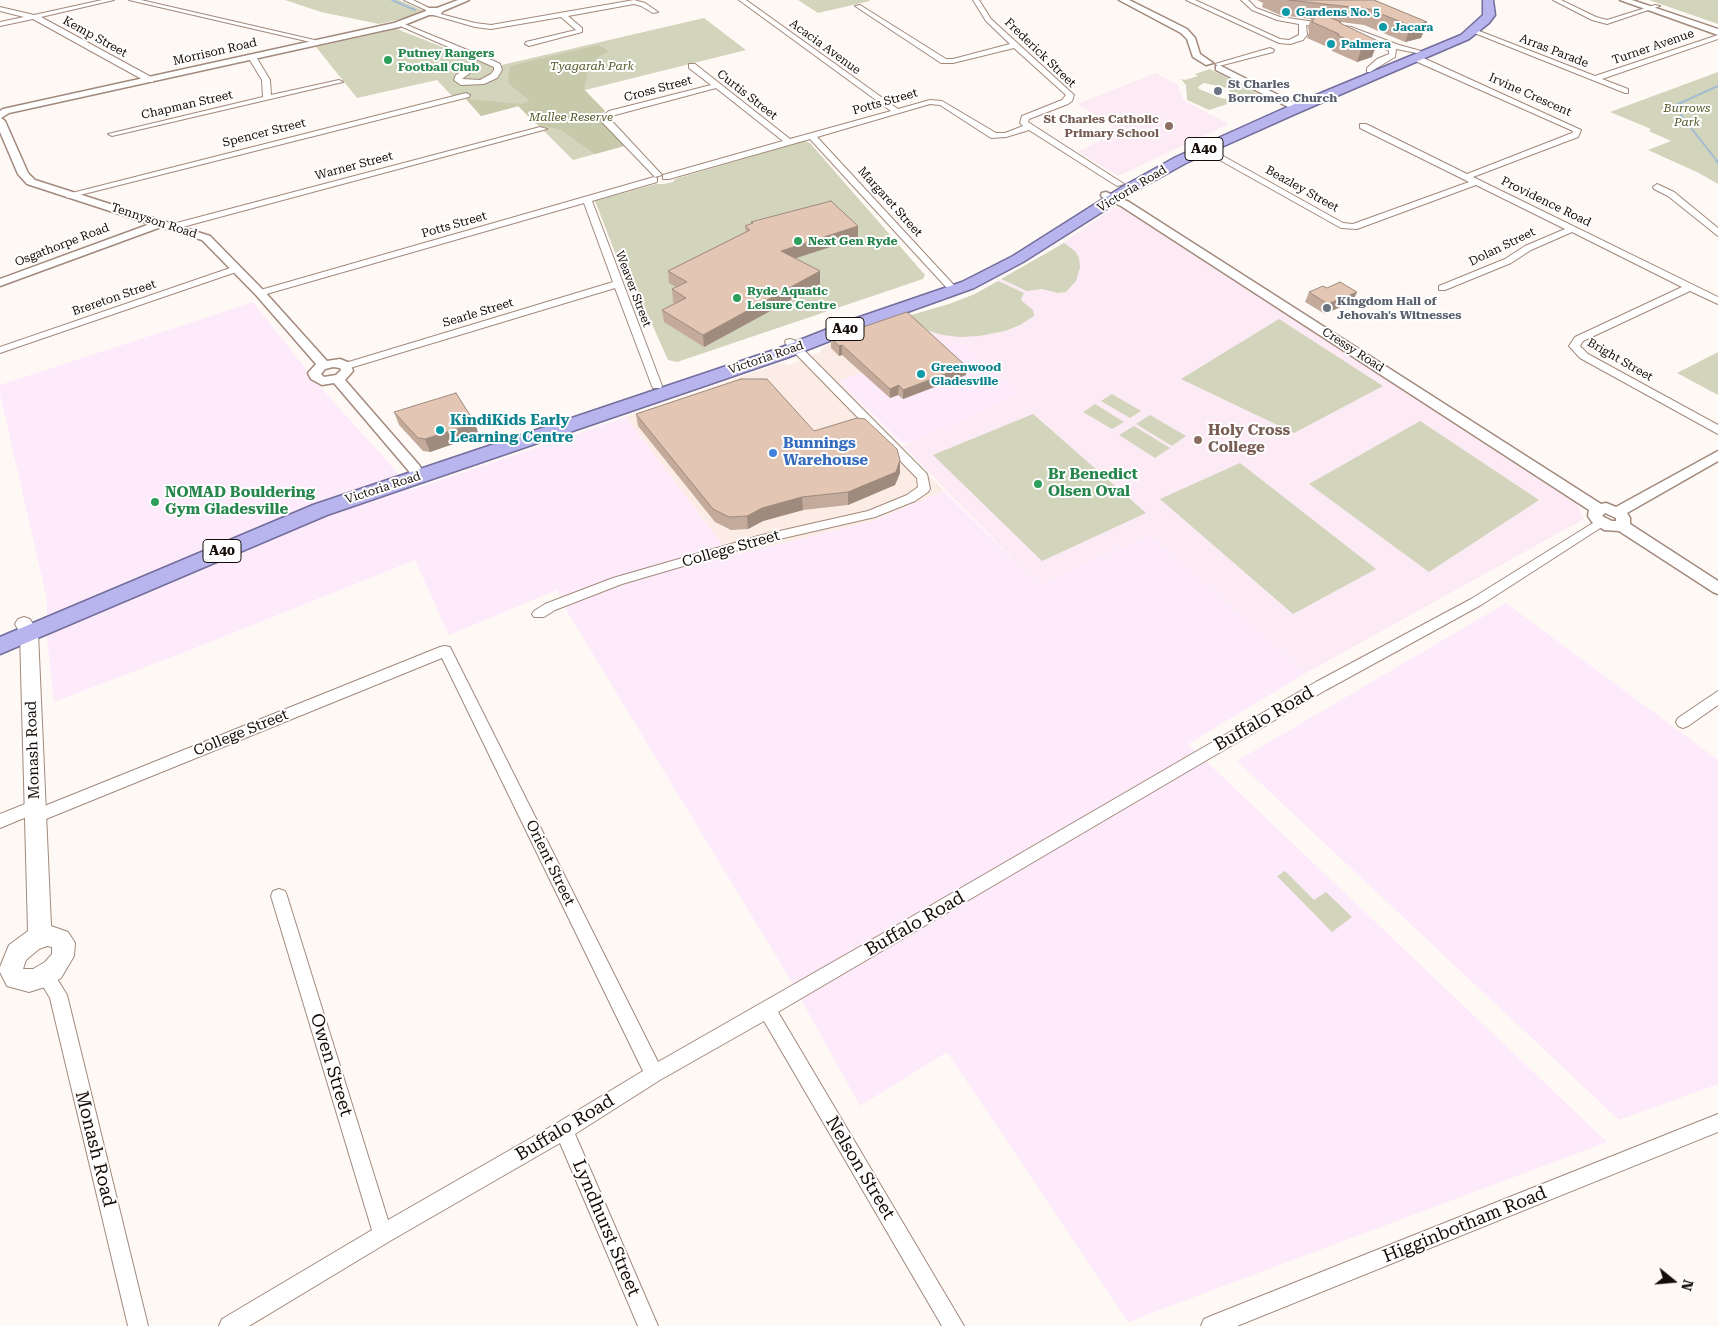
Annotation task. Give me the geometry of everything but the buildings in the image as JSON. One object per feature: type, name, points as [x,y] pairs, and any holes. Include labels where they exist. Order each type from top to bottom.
[{"type":"highway","name":"Victoria Road","points":[[0,634],[26,628],[417,472],[657,386],[793,345],[949,285],[1010,256],[1165,160],[1416,54],[1455,35],[1474,22],[1479,16],[1479,0]]},
{"type":"highway","name":"Victoria Road","points":[[417,472],[968,285],[1039,247],[1113,193],[1135,185],[1204,149],[1370,70],[1465,37],[1474,32],[1488,16],[1488,0]]},
{"type":"highway","name":"Victoria Road","points":[[0,646],[26,628]]},
{"type":"main road","name":"Monash Road","points":[[26,628],[36,811],[40,937]]},
{"type":"main road","points":[[48,935],[60,938],[65,949],[59,963],[45,975],[28,981],[16,978],[6,979],[17,953],[23,946],[40,937],[48,935]]},
{"type":"street","points":[[0,24],[111,0]]},
{"type":"street","points":[[132,0],[319,42]]},
{"type":"street","points":[[407,0],[432,12],[475,25],[491,26],[634,2],[642,4],[655,12]]},
{"type":"street","name":"Morrison Road","points":[[2,115],[400,24],[465,0]]},
{"type":"street","name":"Acacia Avenue","points":[[742,0],[896,112]]},
{"type":"street","name":"Frederick Street","points":[[976,0],[988,20],[1070,95],[1069,99],[1065,102],[1025,118],[1023,122],[1028,127]]},
{"type":"street","points":[[1123,0],[1184,31],[1191,38],[1196,55],[1209,64],[1209,67],[1219,66],[1270,50]]},
{"type":"street","points":[[1189,0],[1279,41],[1290,42],[1300,38],[1303,35],[1302,23]]},
{"type":"street","points":[[1244,0],[1250,7],[1271,17],[1351,29],[1416,54]]},
{"type":"street","points":[[1556,0],[1594,19],[1607,22],[1653,8]]},
{"type":"street","points":[[1624,0],[1718,27]]},
{"type":"street","points":[[1639,0],[1653,8],[1718,32]]},
{"type":"street","points":[[858,6],[944,61],[953,61],[1016,45]]},
{"type":"street","name":"Kemp Street","points":[[0,9],[35,17],[150,80]]},
{"type":"street","points":[[529,44],[580,31],[562,14]]},
{"type":"street","points":[[400,24],[491,63],[497,66],[498,70],[494,76],[481,82],[468,83],[458,80],[459,77],[468,72]]},
{"type":"street","points":[[1351,29],[1393,50],[1392,55],[1380,61],[1370,70]]},
{"type":"street","name":"Arras Parade","points":[[1474,32],[1625,91]]},
{"type":"street","name":"Turner Avenue","points":[[1595,79],[1718,37]]},
{"type":"street","name":"Irvine Crescent","points":[[1416,54],[1577,130],[1576,135],[1466,177]]},
{"type":"street","points":[[252,57],[266,80],[267,98]]},
{"type":"street","name":"Curtis Street","points":[[692,66],[789,142]]},
{"type":"street","points":[[1219,66],[1293,106]]},
{"type":"street","name":"Chapman Street","points":[[112,134],[339,82]]},
{"type":"street","name":"Cross Street","points":[[659,177],[605,120],[606,116],[716,86]]},
{"type":"street","name":"Spencer Street","points":[[68,194],[466,95]]},
{"type":"street","name":"Potts Street","points":[[260,294],[587,200],[659,177],[812,136],[927,102],[938,102],[991,135],[1006,136],[1028,127]]},
{"type":"street","name":"Tennyson Road","points":[[2,115],[25,178],[40,185],[206,238],[324,365]]},
{"type":"street","name":"Providence Road","points":[[1363,126],[1718,301]]},
{"type":"street","points":[[1028,127],[1113,193]]},
{"type":"street","name":"Warner Street","points":[[167,225],[543,130]]},
{"type":"street","name":"Margaret Street","points":[[812,136],[949,285]]},
{"type":"street","name":"Beazley Street","points":[[1204,149],[1341,226],[1354,227],[1476,182]]},
{"type":"street","points":[[1657,187],[1670,194],[1718,233]]},
{"type":"street","name":"Cressy Road","points":[[1113,193],[1600,515]]},
{"type":"street","name":"Weaver Street","points":[[587,200],[657,386]]},
{"type":"street","name":"Osgathorpe Road","points":[[0,283],[167,225]]},
{"type":"street","name":"Dolan Street","points":[[1442,288],[1508,261],[1528,248],[1572,229]]},
{"type":"street","name":"Brereton Street","points":[[0,350],[236,269]]},
{"type":"street","name":"Searle Street","points":[[346,366],[618,284]]},
{"type":"street","name":"Bright Street","points":[[1690,287],[1580,339],[1574,346],[1584,356],[1718,430]]},
{"type":"street","name":"College Street","points":[[539,614],[550,607],[618,581],[762,539],[871,514],[911,498],[924,489],[923,477],[793,345]]},
{"type":"street","points":[[334,363],[346,366],[347,371],[337,379],[328,381],[318,380],[314,373],[324,365],[334,363]]},
{"type":"street","points":[[337,379],[417,472]]},
{"type":"street","points":[[1619,519],[1718,455]]},
{"type":"street","points":[[1600,515],[1606,508],[1718,588]]},
{"type":"street","name":"Buffalo Road","points":[[229,1326],[383,1234],[564,1130],[654,1074],[767,1010],[1312,691],[1476,602],[1600,515]]},
{"type":"street","name":"College Street","points":[[0,821],[36,811],[445,651]]},
{"type":"street","name":"Orient Street","points":[[445,651],[654,1074]]},
{"type":"street","points":[[1683,722],[1718,697]]},
{"type":"street","name":"Owen Street","points":[[278,896],[383,1234]]},
{"type":"street","name":"Monash Road","points":[[45,975],[58,995],[138,1326]]},
{"type":"street","name":"Nelson Street","points":[[767,1010],[954,1326]]},
{"type":"street","name":"Higginbotham Road","points":[[1211,1326],[1718,1123]]},
{"type":"street","name":"Lyndhurst Street","points":[[564,1130],[648,1326]]},
{"type":"shaded area","name":"St Charles Catholic Primary School","points":[[1156,73],[1178,85],[1183,100],[1229,124],[1118,176],[1078,152],[1101,140],[1091,134],[1114,127],[1077,104]]},
{"type":"shaded area","name":"Holy Cross College","points":[[1114,208],[1122,208],[1577,504],[1584,519],[1306,673],[1149,534],[1040,586],[903,446],[1021,394],[961,342],[937,350],[902,318],[975,294],[1049,252]]},
{"type":"shaded area","points":[[253,302],[321,388],[411,490],[626,417],[731,556],[875,520],[944,491],[1040,586],[1149,534],[1306,673],[1188,744],[1607,1142],[1128,1322],[947,1052],[860,1106],[787,974],[568,613],[557,590],[449,635],[415,560],[54,702],[47,639],[47,600],[0,394],[0,385]]},
{"type":"shaded area","points":[[902,318],[932,346],[839,381],[944,491],[875,520],[731,556],[626,417],[780,363],[789,365],[820,352],[824,346]]},
{"type":"shaded area","points":[[961,342],[1021,394],[911,443],[901,442],[839,381],[932,346],[937,350]]},
{"type":"shaded area","points":[[1506,603],[1718,760],[1718,1084],[1619,1120],[1237,761]]},
{"type":"green space","points":[[285,0],[399,0],[424,11],[379,24],[321,12]]},
{"type":"green space","points":[[798,0],[869,0],[870,1],[818,13]]},
{"type":"green space","points":[[1649,0],[1718,0],[1718,24]]},
{"type":"green space","name":"Tyagarah Park","points":[[704,18],[746,50],[585,90],[605,111],[601,115],[601,121],[624,146],[573,160],[519,106],[481,116],[466,99],[451,95],[437,80],[357,98],[316,47],[397,29],[493,67]]},
{"type":"green space","name":"Mallee Reserve","points":[[598,45],[609,51],[589,63],[584,90],[605,111],[601,115],[601,121],[624,146],[595,154],[561,130],[536,124],[518,106],[481,116],[466,99],[521,104],[530,101],[508,83],[510,66]]},
{"type":"green space","points":[[1210,69],[1258,94],[1209,110],[1187,100],[1186,85],[1181,79],[1185,80],[1198,76],[1195,74]],"holes":[[[1204,83],[1227,88],[1235,98],[1230,100],[1221,98],[1198,87]]]},
{"type":"green space","name":"Burrows Park","points":[[1718,72],[1718,184],[1699,173],[1648,150],[1671,141],[1649,131],[1651,129],[1610,112]]},
{"type":"green space","points":[[805,141],[810,143],[925,275],[923,279],[677,362],[668,360],[626,266],[621,268],[595,201],[656,184],[673,182],[675,179]]},
{"type":"green space","points":[[1064,243],[1075,251],[1079,258],[1080,267],[1076,281],[1066,292],[1058,293],[1042,289],[1027,291],[1001,279]]},
{"type":"green space","points":[[998,281],[1024,293],[1021,299],[1033,310],[1034,316],[1020,325],[1005,331],[979,336],[960,337],[929,331],[908,316],[975,294]]},
{"type":"green space","points":[[1279,319],[1383,386],[1294,433],[1181,379]]},
{"type":"green space","points":[[1718,352],[1718,395],[1677,373]]},
{"type":"green space","points":[[1112,394],[1141,411],[1130,418],[1101,401]]},
{"type":"green space","points":[[1095,404],[1124,422],[1112,429],[1083,412]]},
{"type":"green space","name":"Br Benedict Olsen Oval","points":[[1033,414],[1146,513],[1042,561],[933,455]]},
{"type":"green space","points":[[1150,415],[1186,436],[1172,446],[1136,424]]},
{"type":"green space","points":[[1420,421],[1539,500],[1429,572],[1309,484]]},
{"type":"green space","points":[[1134,426],[1170,448],[1155,458],[1119,435]]},
{"type":"green space","points":[[1240,463],[1376,569],[1293,614],[1160,499]]},
{"type":"green space","points":[[1285,871],[1314,900],[1326,892],[1352,917],[1332,932],[1277,876]]},
{"type":"waterway","points":[[392,0],[415,10]]},
{"type":"waterway","points":[[1717,161],[1674,106],[1718,86]]},
{"type":"place","name":"Gardens No. 5","points":[[1286,12]]},
{"type":"place","name":"Jacara","points":[[1383,27]]},
{"type":"place","name":"Palmera","points":[[1331,44]]},
{"type":"place","name":"Putney Rangers Football Club","points":[[388,60]]},
{"type":"place","name":"St Charles Borromeo Church","points":[[1218,91]]},
{"type":"place","name":"St Charles Catholic Primary School","points":[[1169,126]]},
{"type":"place","name":"Next Gen Ryde","points":[[798,241]]},
{"type":"place","name":"Ryde Aquatic Leisure Centre","points":[[737,298]]},
{"type":"place","name":"Kingdom Hall of Jehovah's Witnesses","points":[[1327,308]]},
{"type":"place","name":"Greenwood Gladesville","points":[[921,374]]},
{"type":"place","name":"KindiKids Early Learning Centre","points":[[440,430]]},
{"type":"place","name":"Holy Cross College","points":[[1198,440]]},
{"type":"place","name":"Bunnings Warehouse","points":[[773,453]]},
{"type":"place","name":"Br Benedict Olsen Oval","points":[[1038,484]]},
{"type":"place","name":"NOMAD Bouldering Gym Gladesville","points":[[155,502]]}]
